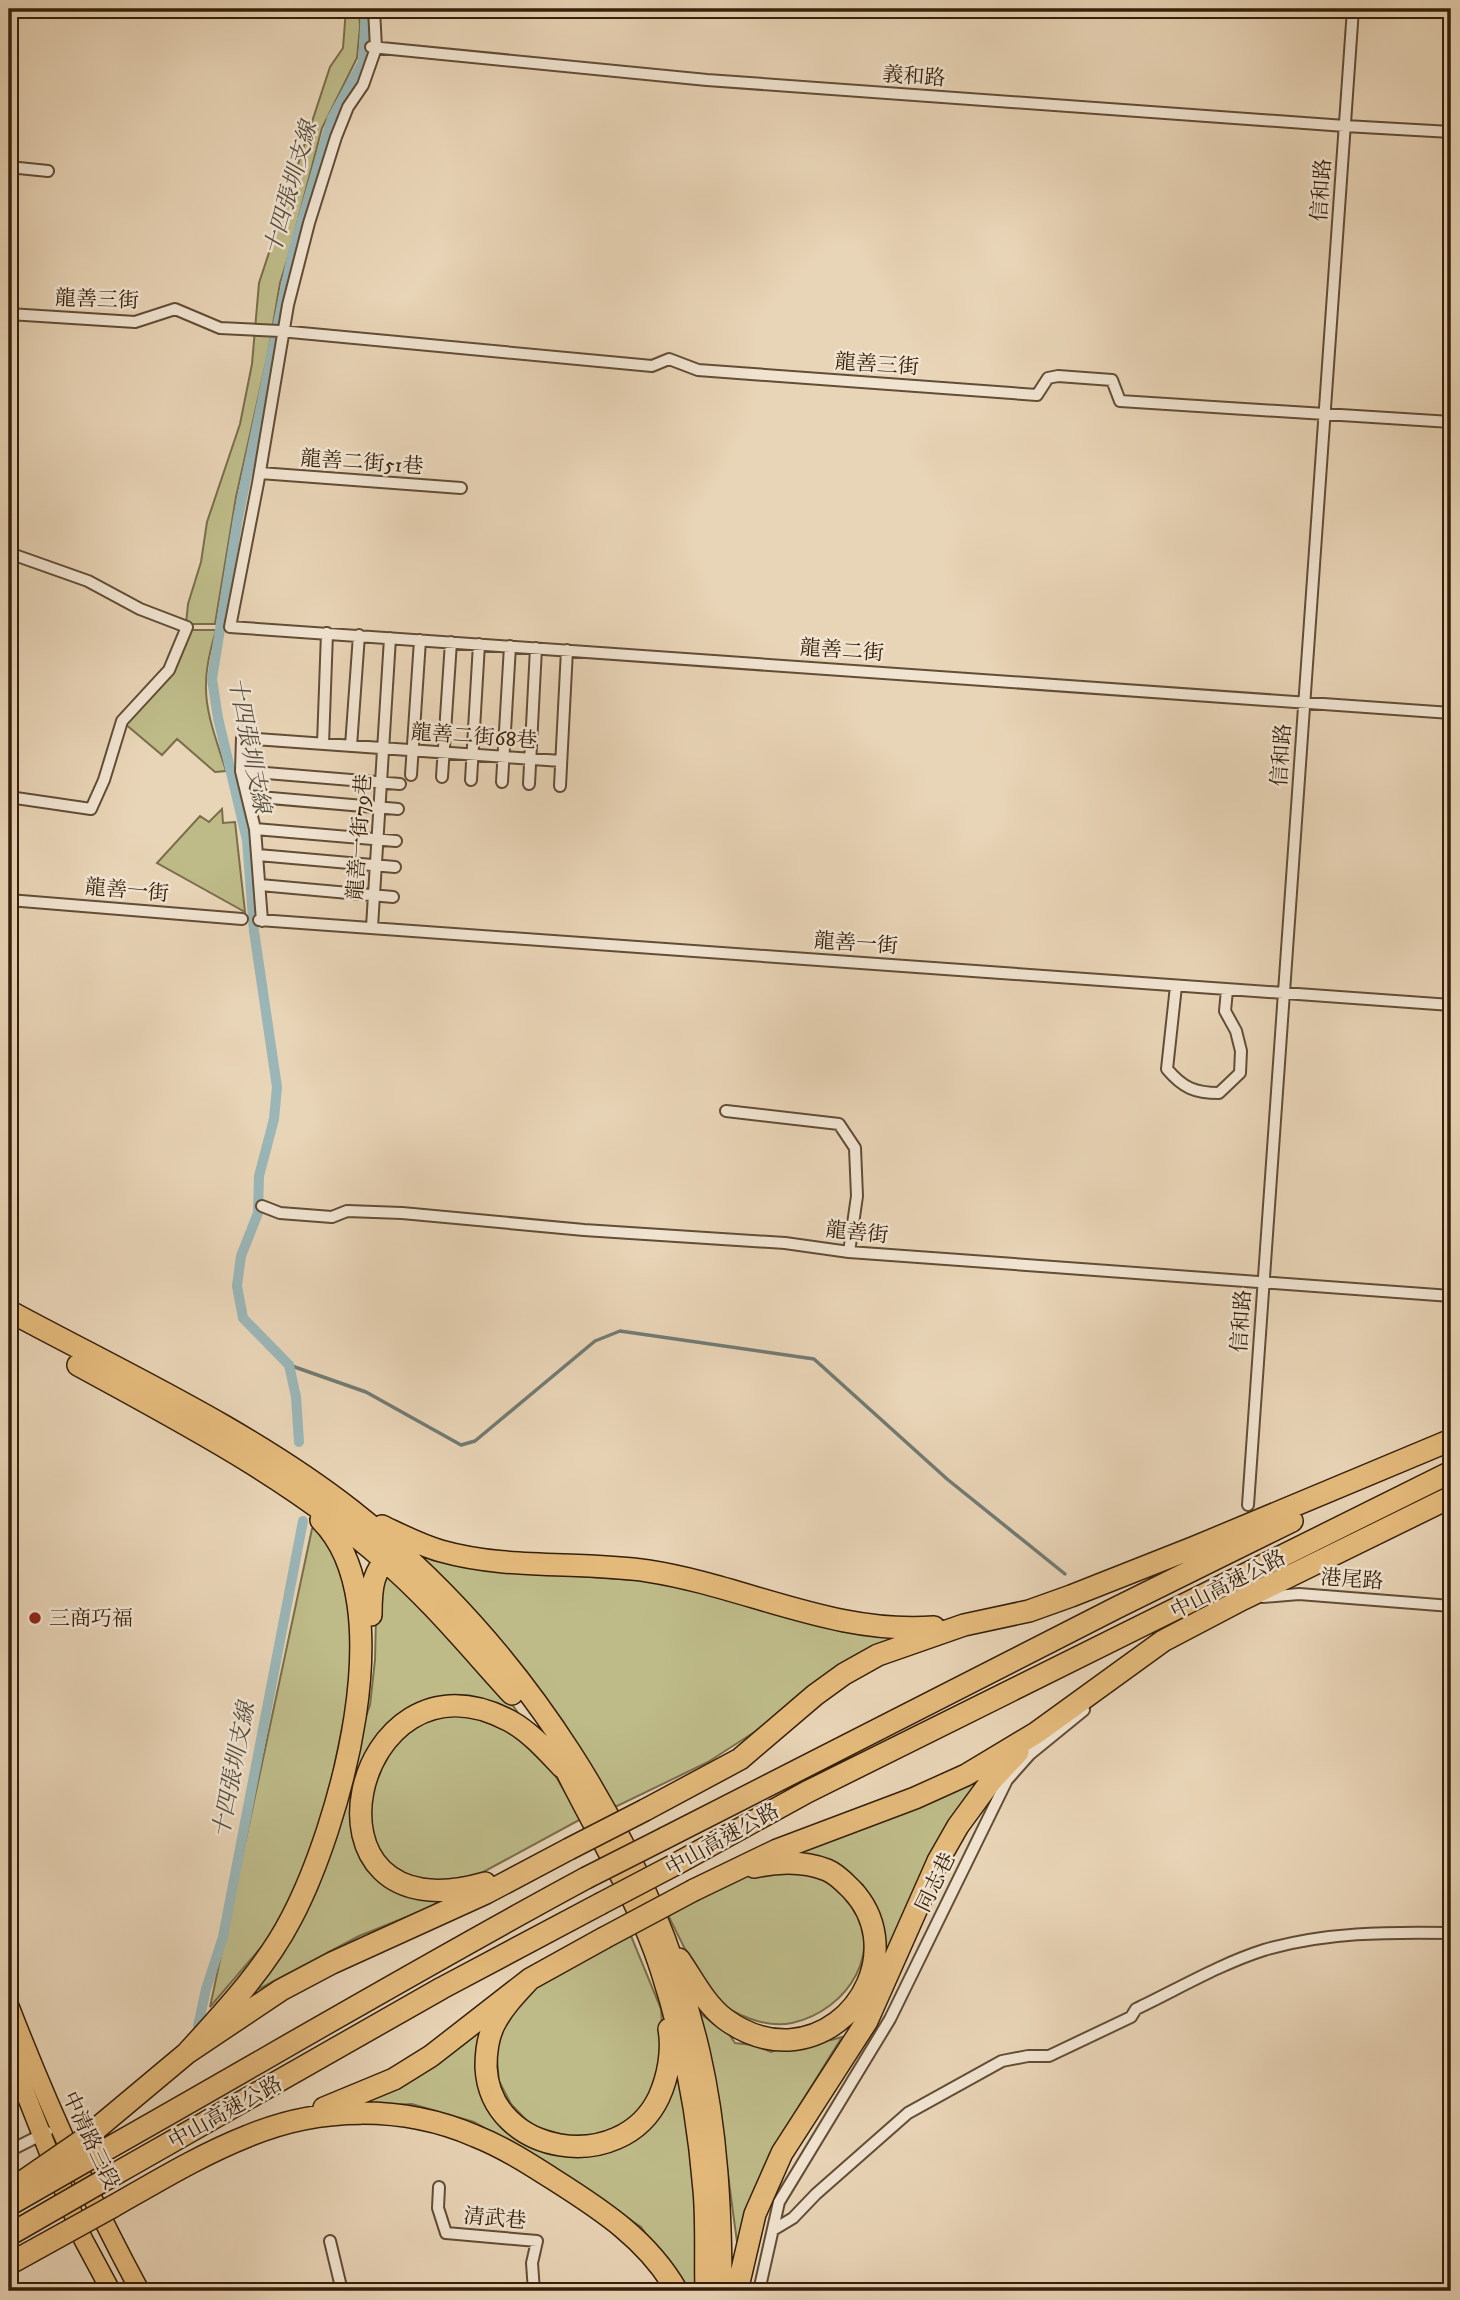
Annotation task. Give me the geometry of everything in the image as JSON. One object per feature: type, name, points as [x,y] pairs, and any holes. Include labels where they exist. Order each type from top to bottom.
[{"type":"highway","points":[[9,1311],[244,1439],[349,1509],[405,1537],[439,1550],[500,1561],[606,1566],[648,1571],[697,1581],[820,1617],[875,1627],[913,1629],[964,1625],[1018,1614],[1195,1547],[1451,1442]]},
{"type":"highway","points":[[9,1327],[174,1417],[285,1483],[389,1553],[455,1605],[526,1691],[592,1784],[648,1894],[666,1939],[702,2068],[717,2168],[721,2291]]},
{"type":"highway","name":"中山高速公路","points":[[9,2205],[87,2149],[273,2056],[447,1953],[586,1878],[1116,1608],[1451,1442]]},
{"type":"highway","name":"中山高速公路","points":[[9,2235],[442,1987],[807,1792],[1451,1472]]},
{"type":"highway","points":[[285,1483],[333,1534],[350,1566],[357,1588],[361,1615],[360,1675],[348,1749]]},
{"type":"highway","points":[[9,2264],[207,2154],[249,2135],[358,2096],[394,2079],[431,2056],[530,1979],[731,1871],[966,1775],[1036,1733],[1163,1641],[1451,1497]]},
{"type":"highway","points":[[349,1509],[389,1553],[417,1590],[521,1704],[566,1772],[635,1906],[661,1968],[684,2055],[704,2191],[706,2291]]},
{"type":"highway","points":[[9,2191],[87,2149],[187,2053],[240,1994],[290,1921],[326,1840],[369,1672],[373,1578],[389,1553]]},
{"type":"highway","points":[[187,2053],[281,1990],[332,1963],[440,1915],[740,1759],[814,1695],[844,1674],[878,1656],[964,1625]]},
{"type":"highway","points":[[524,1872],[465,1889],[438,1891],[405,1885],[384,1871],[369,1853],[361,1835],[359,1812],[366,1777],[377,1753],[399,1727],[415,1716],[449,1706],[469,1707],[508,1720],[536,1740],[566,1772]]},
{"type":"highway","points":[[737,2291],[755,2214],[782,2153],[867,2021],[938,1861],[958,1826],[991,1781],[1036,1733]]},
{"type":"highway","points":[[666,1939],[704,1997],[723,2018],[749,2034],[776,2040],[798,2039],[829,2028],[843,2019],[866,1987],[875,1962],[875,1940],[870,1917],[860,1899],[829,1871],[801,1864],[770,1864],[731,1871]]},
{"type":"highway","points":[[530,1979],[508,2003],[493,2026],[486,2054],[491,2091],[498,2106],[511,2122],[526,2132],[541,2140],[566,2147],[591,2147],[613,2142],[630,2132],[655,2106],[664,2087],[669,2065],[670,2034],[661,1968]]},
{"type":"highway","points":[[286,2123],[327,2115],[385,2114],[437,2122],[474,2135],[519,2158],[628,2230],[665,2270],[677,2291]]},
{"type":"main road","name":"中清路三段","points":[[9,2005],[59,2127],[106,2227],[140,2291]]},
{"type":"main road","name":"中清路三段","points":[[9,2052],[83,2239],[111,2291]]},
{"type":"street","points":[[260,473],[288,305],[335,137],[348,107],[363,85],[373,48],[374,9]]},
{"type":"street","name":"信和路","points":[[1248,1505],[1353,9]]},
{"type":"street","name":"義和路","points":[[373,48],[707,80],[1345,127],[1451,132]]},
{"type":"street","points":[[9,167],[48,171]]},
{"type":"street","name":"龍善三街","points":[[9,314],[135,322],[175,309],[220,328],[283,331],[652,366],[669,359],[698,370],[1037,395],[1048,378],[1058,376],[1112,380],[1120,401],[1451,422]]},
{"type":"street","name":"龍善二街51巷","points":[[260,473],[461,488]]},
{"type":"street","name":"龍善二街","points":[[260,473],[230,627],[1451,713]]},
{"type":"street","points":[[9,553],[88,580],[140,609],[187,627],[169,670],[122,721],[104,780],[91,809],[9,797]]},
{"type":"street","points":[[323,744],[327,633]]},
{"type":"street","points":[[351,746],[359,635]]},
{"type":"street","name":"龍善二街68巷","points":[[384,748],[390,638]]},
{"type":"street","points":[[411,775],[420,640]]},
{"type":"street","points":[[442,778],[451,642]]},
{"type":"street","points":[[471,780],[479,644]]},
{"type":"street","points":[[502,782],[510,646]]},
{"type":"street","points":[[529,784],[536,648]]},
{"type":"street","points":[[560,786],[567,650]]},
{"type":"street","name":"龍善二街68巷","points":[[260,920],[258,855],[255,829],[241,771],[242,738],[561,761]]},
{"type":"street","name":"龍善一街79巷","points":[[372,927],[384,748]]},
{"type":"street","points":[[241,771],[400,784]]},
{"type":"street","points":[[247,796],[398,809]]},
{"type":"street","points":[[255,829],[396,842]]},
{"type":"street","points":[[258,855],[395,867]]},
{"type":"street","points":[[260,885],[393,897]]},
{"type":"street","name":"龍善一街","points":[[9,900],[242,919]]},
{"type":"street","name":"龍善一街","points":[[260,920],[1451,1004]]},
{"type":"street","points":[[1176,986],[1167,1069],[1197,1093],[1219,1094],[1240,1073],[1241,1051],[1236,1031],[1225,1011],[1227,990]]},
{"type":"street","points":[[726,1111],[839,1124],[855,1148],[857,1196],[849,1252]]},
{"type":"street","name":"龍善街","points":[[262,1206],[280,1213],[332,1217],[346,1211],[401,1213],[584,1230],[785,1243],[849,1252],[1451,1297]]},
{"type":"street","name":"港尾路","points":[[1214,1622],[1262,1597],[1276,1594],[1451,1606]]},
{"type":"street","name":"同志巷","points":[[759,2291],[779,2202],[890,2019],[1007,1780],[1030,1754],[1093,1703],[1158,1656],[1214,1622]]},
{"type":"street","points":[[773,2230],[793,2218],[816,2194],[908,2113],[1002,2061],[1028,2056],[1049,2056],[1131,2017],[1136,2009],[1244,1957],[1266,1950],[1367,1932],[1451,1933]]},
{"type":"street","points":[[9,2151],[59,2127]]},
{"type":"street","name":"清武巷","points":[[439,2187],[438,2208],[446,2233],[537,2241],[532,2263],[534,2291]]},
{"type":"street","points":[[330,2241],[342,2291]]},
{"type":"street","points":[[1448,2291],[1451,2274]]},
{"type":"shaded area","points":[[346,9],[359,9],[357,58],[322,128],[280,283],[268,354],[236,497],[215,624],[186,624],[188,604],[201,562],[207,522],[240,424],[252,364],[259,283],[330,67],[343,48]]},
{"type":"shaded area","points":[[189,630],[216,630],[208,664],[206,696],[226,771],[215,772],[177,739],[162,755],[124,723],[172,671]]},
{"type":"shaded area","points":[[222,809],[223,823],[235,822],[245,912],[157,863],[200,816],[209,822]]},
{"type":"shaded area","points":[[316,1523],[346,1566],[356,1659],[322,1827],[275,1931],[210,2007],[312,1529]]},
{"type":"shaded area","points":[[404,1544],[518,1572],[664,1582],[818,1626],[897,1637],[837,1667],[756,1731],[708,1762],[613,1808]]},
{"type":"shaded area","points":[[387,1569],[509,1700],[523,1720],[445,1706],[375,1747],[358,1844],[449,1900],[359,1936],[259,1989],[256,1984],[317,1890],[338,1825],[351,1758],[370,1705],[376,1616]]},
{"type":"shaded area","points":[[462,1712],[524,1738],[555,1775],[581,1819],[463,1883],[390,1875],[362,1830],[377,1760],[407,1727]]},
{"type":"shaded area","points":[[988,1762],[885,1963],[880,1929],[863,1885],[823,1859],[788,1852]]},
{"type":"shaded area","points":[[787,1867],[822,1878],[838,1888],[859,1918],[864,1937],[863,1956],[845,1991],[830,2005],[812,2016],[792,2023],[771,2024],[740,2015],[713,1998],[696,1971],[665,1909],[713,1882]]},
{"type":"shaded area","points":[[629,1931],[661,2009],[663,2041],[656,2086],[633,2121],[598,2135],[566,2136],[531,2125],[511,2104],[499,2081],[496,2048],[506,2019],[559,1964]]},
{"type":"shaded area","points":[[695,2010],[729,2034],[735,2043],[753,2045],[771,2052],[833,2031],[831,2040],[842,2037],[770,2153],[737,2242],[721,2123]]},
{"type":"shaded area","points":[[482,2028],[484,2091],[551,2150],[634,2139],[679,2063],[699,2214],[698,2291],[686,2291],[641,2227],[535,2157],[474,2122],[412,2104],[363,2106],[361,2100]]},
{"type":"waterway","name":"十四張圳支線","points":[[299,1442],[296,1397],[289,1365],[243,1318],[237,1286],[241,1256],[258,1213],[259,1176],[274,1119],[277,1087],[254,931],[247,840],[218,718],[212,679],[238,518],[293,251],[332,118],[363,62],[366,9]]},
{"type":"waterway","points":[[289,1365],[366,1392],[461,1445],[475,1441],[595,1341],[620,1331],[814,1359],[947,1479],[1065,1574]]},
{"type":"waterway","name":"十四張圳支線","points":[[198,2026],[206,1989],[223,1937],[303,1521]]},
{"type":"place","name":"三商巧福","points":[[35,1618]]}]
